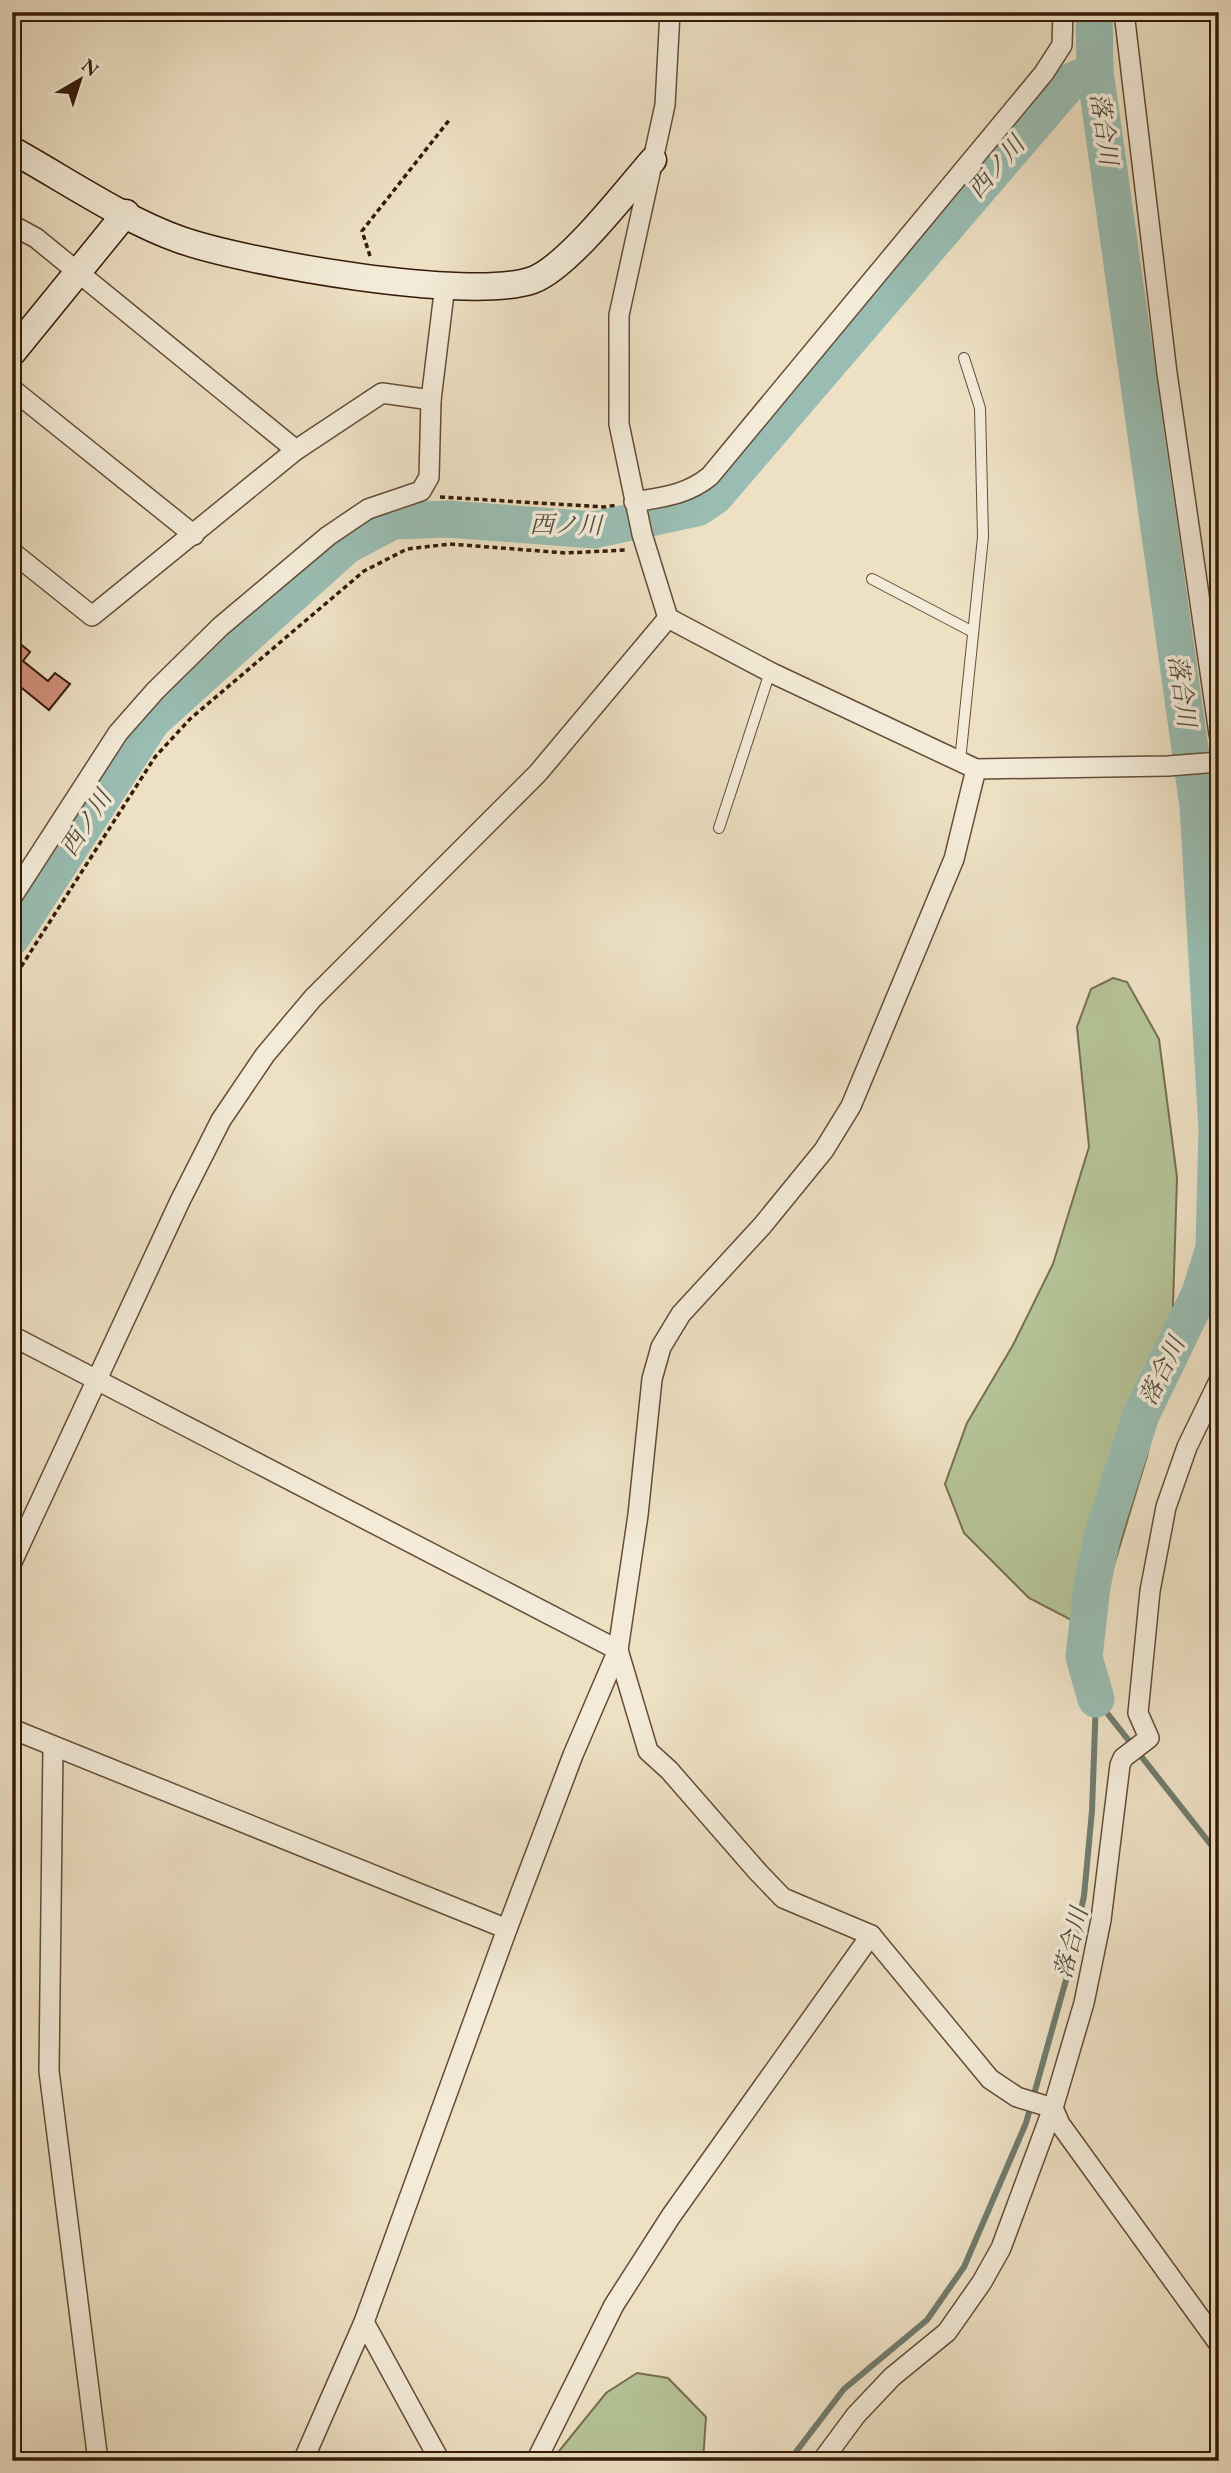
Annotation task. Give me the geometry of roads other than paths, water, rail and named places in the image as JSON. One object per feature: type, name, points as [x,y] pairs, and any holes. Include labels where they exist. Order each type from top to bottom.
[{"type":"street","points":[[670,12],[665,105],[619,315],[619,424],[644,541],[667,618],[770,672],[968,765],[1168,766],[1217,762]]},
{"type":"street","points":[[636,508],[696,488],[710,476],[1044,73],[1062,45],[1063,12]]},
{"type":"street","points":[[1124,12],[1167,373],[1219,734]]},
{"type":"street","points":[[12,150],[180,240],[248,259],[378,278],[445,285],[495,286],[534,279],[570,253],[653,160]]},
{"type":"street","points":[[12,353],[126,213]]},
{"type":"street","points":[[12,225],[36,238],[296,450]]},
{"type":"street","points":[[12,897],[118,733],[155,691],[219,627],[328,536],[368,509],[421,491],[429,477],[431,400],[445,285]]},
{"type":"street","points":[[12,389],[194,535]]},
{"type":"street","points":[[12,552],[92,616],[296,450],[382,393],[431,400]]},
{"type":"street","points":[[12,1562],[95,1380],[221,1120],[265,1055],[313,998],[538,773],[667,618]]},
{"type":"street","points":[[303,2461],[364,2322],[573,1755],[618,1650],[638,1515],[652,1379],[661,1347],[681,1314],[762,1226],[824,1150],[851,1105],[954,859],[968,765]]},
{"type":"street","points":[[12,1336],[618,1650],[648,1751],[669,1770],[783,1898],[871,1935],[990,2078],[1017,2096],[1053,2108],[1060,2124],[1219,2344]]},
{"type":"street","points":[[822,2461],[856,2415],[892,2377],[947,2332],[982,2282],[1000,2248],[1053,2108],[1084,2003],[1101,1920],[1123,1758],[1149,1738],[1138,1713],[1150,1591],[1166,1507],[1187,1447],[1219,1381]]},
{"type":"street","points":[[12,1729],[508,1929]]},
{"type":"street","points":[[53,1746],[49,2071],[98,2461]]},
{"type":"street","points":[[536,2461],[628,2283],[671,2216],[871,1935]]},
{"type":"street","points":[[364,2322],[440,2461]]},
{"type":"lane","points":[[964,358],[980,408],[983,537],[973,632],[968,765]]},
{"type":"lane","points":[[872,579],[973,632]]},
{"type":"lane","points":[[719,828],[770,672]]},
{"type":"waterway","name":"落合川","points":[[1094,12],[1095,71],[1198,806],[1217,1129],[1214,1248],[1200,1293],[1141,1415],[1103,1533],[1092,1586],[1084,1657],[1096,1699]]},
{"type":"waterway","name":"西ノ川","points":[[12,937],[152,721],[347,545],[393,521],[448,519],[594,530],[697,508],[715,496],[1070,82],[1095,71]]},
{"type":"waterway","points":[[1096,1699],[1219,1855]]},
{"type":"waterway","name":"落合川","points":[[789,2461],[844,2389],[927,2320],[964,2267],[1026,2123],[1066,1980],[1084,1896],[1092,1811],[1096,1699]]}]
